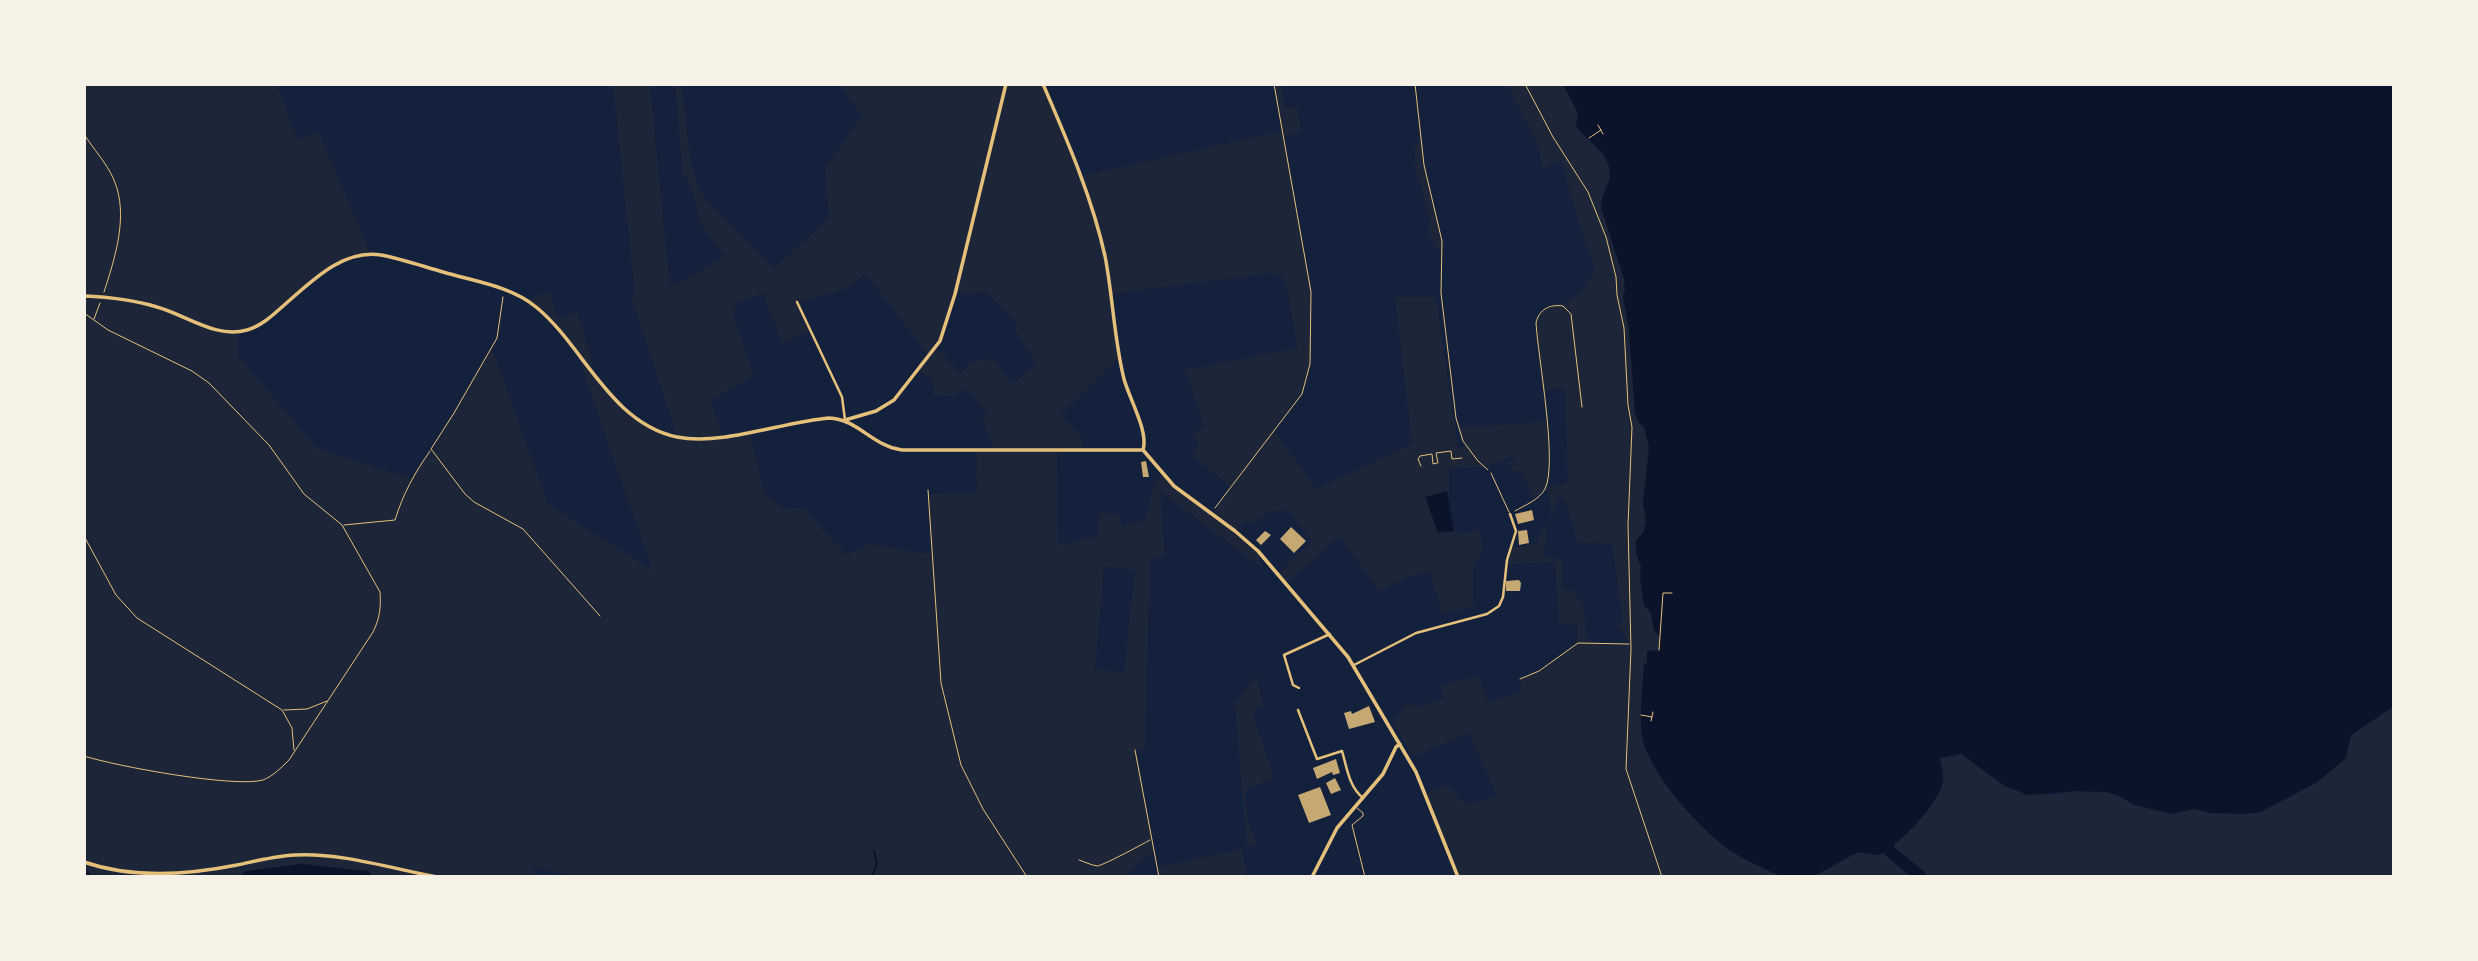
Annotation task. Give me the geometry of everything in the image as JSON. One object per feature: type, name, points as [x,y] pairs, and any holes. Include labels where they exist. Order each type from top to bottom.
[{"type":"street","points":[[84,296],[156,306],[215,329],[246,331],[267,320],[334,265],[353,257],[371,254],[504,289],[526,300],[544,313],[618,402],[639,419],[664,433],[706,439],[821,419],[845,420],[876,411],[894,400],[940,341],[955,294],[1006,84]]},
{"type":"street","points":[[1043,84],[1068,143],[1098,228],[1124,379],[1144,435],[1143,450],[1174,486],[1258,551],[1354,665],[1421,783],[1458,877]]},
{"type":"street","points":[[797,302],[842,397],[845,420],[884,446],[902,450],[1143,450]]},
{"type":"street","points":[[1354,665],[1416,633],[1487,614],[1496,609],[1503,597],[1507,560],[1516,531],[1510,514]]},
{"type":"street","points":[[1299,688],[1293,685],[1284,655],[1330,634]]},
{"type":"street","points":[[1298,710],[1317,759],[1342,751],[1355,792],[1363,798]]},
{"type":"street","points":[[1312,877],[1337,828],[1383,774],[1400,744]]},
{"type":"street","points":[[84,862],[113,870],[163,873],[214,869],[275,857],[312,855],[437,877]]},
{"type":"lane","points":[[1491,473],[1510,514]]},
{"type":"lane","points":[[1356,806],[1363,816],[1352,825],[1365,877]]},
{"type":"path","points":[[1212,513],[1302,394],[1309,373],[1310,285],[1274,84]]},
{"type":"path","points":[[1415,84],[1424,166],[1442,241],[1441,293],[1456,418],[1463,441],[1491,473]]},
{"type":"path","points":[[1525,84],[1553,137],[1588,192],[1606,237],[1616,277],[1624,328],[1628,405],[1632,427],[1628,487],[1631,644],[1626,769],[1662,877]]},
{"type":"path","points":[[1598,125],[1604,134]]},
{"type":"path","points":[[1589,138],[1601,130]]},
{"type":"path","points":[[84,134],[113,178],[120,206],[120,224],[114,257],[94,321]]},
{"type":"path","points":[[342,525],[395,520],[411,478],[454,413],[496,338],[504,289]]},
{"type":"path","points":[[1510,514],[1538,497],[1548,481],[1547,421],[1536,323],[1538,314],[1547,308],[1563,306],[1571,314],[1582,407]]},
{"type":"path","points":[[84,313],[94,321],[192,371],[209,383],[269,445],[304,494],[342,525],[380,592],[380,613],[373,632],[289,760],[271,776],[262,780],[238,782],[144,769],[84,756]]},
{"type":"path","points":[[431,449],[465,494],[474,502],[523,529],[600,615]]},
{"type":"path","points":[[1421,466],[1418,459],[1420,456],[1432,454],[1433,464],[1438,463],[1436,453],[1440,452],[1451,451],[1452,459],[1462,458]]},
{"type":"path","points":[[928,490],[942,683],[961,765],[983,809],[1027,877]]},
{"type":"path","points":[[84,536],[116,595],[137,618],[282,710],[292,728],[294,751]]},
{"type":"path","points":[[1659,650],[1663,593],[1672,593]]},
{"type":"path","points":[[1520,679],[1539,671],[1577,643],[1631,644]]},
{"type":"path","points":[[282,710],[307,709],[327,701]]},
{"type":"path","points":[[1651,721],[1653,712]]},
{"type":"path","points":[[1642,715],[1652,717]]},
{"type":"path","points":[[1136,750],[1159,877]]},
{"type":"path","points":[[1079,860],[1097,866],[1106,864],[1152,839]]},
{"type":"shaded area","points":[[84,84],[277,84],[298,140],[318,131],[371,254],[361,254],[334,265],[260,325],[238,332],[238,356],[318,449],[411,478],[454,413],[492,348],[548,504],[652,570],[578,356],[544,313],[526,300],[549,291],[558,318],[577,312],[598,380],[629,412],[651,427],[677,436],[631,296],[635,295],[613,84],[650,84],[670,286],[725,256],[703,227],[690,185],[683,175],[675,84],[681,84],[691,158],[699,187],[706,200],[774,268],[829,218],[825,168],[862,115],[838,84],[1043,84],[1081,176],[1282,131],[1274,84],[1281,84],[1285,108],[1298,107],[1301,133],[1283,136],[1310,285],[1310,364],[1302,394],[1274,430],[1316,489],[1412,444],[1395,297],[1436,297],[1458,448],[1467,446],[1458,428],[1547,421],[1549,474],[1545,488],[1534,500],[1521,470],[1513,472],[1508,462],[1516,459],[1514,456],[1485,467],[1449,468],[1449,512],[1457,534],[1480,530],[1483,549],[1473,569],[1473,607],[1442,614],[1430,571],[1408,577],[1380,591],[1339,537],[1287,583],[1278,573],[1312,541],[1288,510],[1268,512],[1256,523],[1246,521],[1236,531],[1258,551],[1262,568],[1160,491],[1165,557],[1150,559],[1145,749],[1136,750],[1154,851],[1123,877],[577,877],[534,867],[533,875],[526,877],[469,877],[455,874],[453,877],[84,877]],"holes":[[[1273,273],[1282,276],[1288,294],[1297,348],[1185,370],[1204,427],[1193,433],[1198,444],[1192,456],[1231,487],[1240,476],[1214,512],[1228,524],[1174,486],[1162,473],[1153,488],[1145,520],[1123,526],[1119,514],[1099,513],[1099,536],[1058,545],[1057,450],[1082,449],[1082,437],[1060,415],[1120,357],[1111,294]],[[866,274],[929,356],[917,372],[933,379],[933,396],[956,395],[960,390],[971,392],[988,415],[982,420],[994,449],[976,450],[977,493],[928,494],[931,554],[869,544],[846,555],[805,509],[782,508],[764,493],[750,431],[723,436],[710,400],[754,376],[733,313],[737,303],[763,293],[782,343],[810,330],[797,302],[844,290]],[[985,292],[1016,322],[1016,333],[1037,364],[1012,384],[993,358],[972,362],[960,373],[936,348],[955,294]],[[1104,567],[1135,570],[1124,672],[1095,669]]]},
{"type":"shaded area","points":[[1507,84],[1563,84],[1578,113],[1580,128],[1606,161],[1609,169],[1601,207],[1624,279],[1623,296],[1629,329],[1635,413],[1644,427],[1649,447],[1644,501],[1646,520],[1637,560],[1641,566],[1644,605],[1651,613],[1660,638],[1659,650],[1644,665],[1641,718],[1646,749],[1664,782],[1704,829],[1735,854],[1786,877],[1458,877],[1425,794],[1448,785],[1458,799],[1471,805],[1497,796],[1469,733],[1413,757],[1393,722],[1407,703],[1417,707],[1444,698],[1440,685],[1479,676],[1488,703],[1521,691],[1520,679],[1539,671],[1577,643],[1578,625],[1559,624],[1555,562],[1506,564],[1510,548],[1537,544],[1545,520],[1547,542],[1542,557],[1562,559],[1562,589],[1573,590],[1583,605],[1587,638],[1599,644],[1631,644],[1616,623],[1623,623],[1612,544],[1578,543],[1564,498],[1558,498],[1552,520],[1548,491],[1545,488],[1568,483],[1565,387],[1543,390],[1536,323],[1542,311],[1571,299],[1582,290],[1595,265],[1585,244],[1561,160],[1542,169],[1539,147]]},
{"type":"shaded area","points":[[1563,84],[2394,84],[2394,706],[2351,735],[2346,758],[2316,783],[2260,812],[2211,813],[2194,809],[2172,814],[2135,805],[2106,792],[2077,791],[2028,795],[2005,786],[1961,754],[1940,758],[1943,780],[1935,800],[1907,833],[1879,855],[1857,853],[1820,873],[1803,878],[1778,875],[1730,850],[1690,814],[1664,782],[1646,749],[1642,735],[1644,664],[1647,663],[1647,651],[1659,650],[1660,638],[1654,630],[1651,613],[1644,605],[1641,566],[1636,553],[1636,541],[1644,531],[1646,520],[1643,504],[1649,447],[1644,427],[1635,413],[1629,329],[1623,296],[1624,279],[1601,207],[1610,175],[1609,167],[1603,154],[1576,126],[1578,113]]},
{"type":"shaded area","points":[[1421,138],[1424,166],[1443,250],[1437,249],[1428,232],[1430,221],[1415,166],[1415,146]]},
{"type":"shaded area","points":[[1447,491],[1454,531],[1438,533],[1425,497]]},
{"type":"shaded area","points":[[1257,675],[1263,707],[1252,711],[1274,778],[1246,790],[1247,818],[1257,845],[1247,847],[1235,703]]},
{"type":"shaded area","points":[[2394,706],[2394,877],[1814,877],[1859,852],[1870,855],[1900,841],[1914,827],[1937,794],[1943,781],[1940,758],[1961,754],[2005,786],[2050,795],[2077,791],[2106,792],[2135,805],[2172,814],[2194,809],[2211,813],[2260,812],[2316,783],[2348,745],[2351,735]]},
{"type":"shaded area","points":[[1242,849],[1247,877],[1159,877],[1157,867]]},
{"type":"building","points":[[1146,461],[1149,477],[1143,477],[1141,462]]},
{"type":"building","points":[[1532,510],[1534,520],[1518,524],[1515,514]]},
{"type":"building","points":[[1291,527],[1306,541],[1294,553],[1280,539]]},
{"type":"building","points":[[1527,530],[1529,543],[1519,545],[1518,531]]},
{"type":"building","points":[[1265,531],[1271,535],[1261,545],[1256,540]]},
{"type":"building","points":[[1519,580],[1520,591],[1506,591],[1506,581]]},
{"type":"building","points":[[1369,706],[1375,722],[1349,729],[1344,713],[1351,711],[1352,714]]},
{"type":"building","points":[[1336,759],[1340,773],[1333,775],[1332,772],[1317,779],[1313,768]]},
{"type":"building","points":[[1335,778],[1341,790],[1331,794],[1326,783]]},
{"type":"building","points":[[1320,787],[1331,815],[1309,823],[1298,795]]},
{"type":"waterway","points":[[1886,833],[1889,850],[1921,877]]},
{"type":"waterway","points":[[872,877],[877,863],[874,851]]},
{"type":"waterway","points":[[248,877],[301,870],[366,877]]}]
